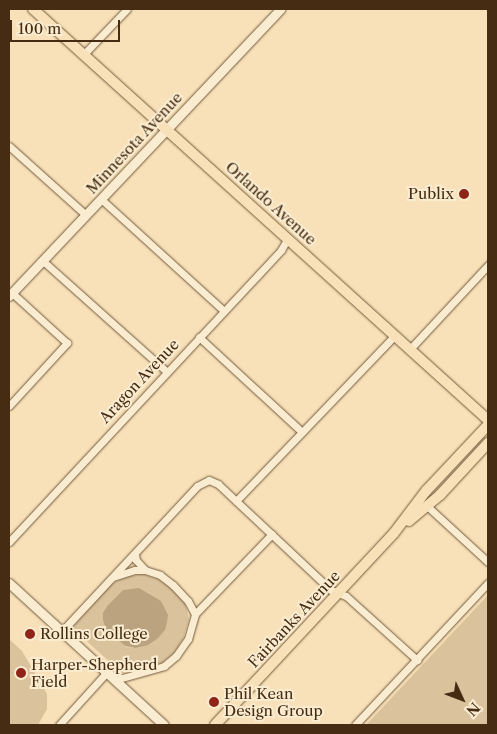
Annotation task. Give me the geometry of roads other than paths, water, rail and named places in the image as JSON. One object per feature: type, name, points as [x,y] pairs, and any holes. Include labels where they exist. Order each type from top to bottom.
[{"type":"main road","name":"Orlando Avenue","points":[[33,9],[488,420]]},
{"type":"main road","name":"Fairbanks Avenue","points":[[215,725],[394,533],[426,490],[488,425]]},
{"type":"main road","name":"Fairbanks Avenue","points":[[394,533],[427,506],[488,443]]},
{"type":"street","points":[[84,54],[127,9]]},
{"type":"street","name":"Minnesota Avenue","points":[[10,295],[280,9]]},
{"type":"street","points":[[9,146],[86,215]]},
{"type":"street","points":[[101,199],[224,311]]},
{"type":"street","name":"Aragon Avenue","points":[[9,542],[281,250],[288,238]]},
{"type":"street","points":[[43,260],[167,372]]},
{"type":"street","points":[[410,349],[488,265]]},
{"type":"street","points":[[9,406],[67,344],[10,295]]},
{"type":"street","points":[[236,501],[394,335]]},
{"type":"street","points":[[199,337],[302,432]]},
{"type":"street","points":[[62,631],[197,486],[209,480],[218,484],[332,590],[346,596],[417,660]]},
{"type":"street","points":[[427,506],[488,562]]},
{"type":"street","points":[[115,680],[164,666],[176,656],[188,639],[195,614],[272,534]]},
{"type":"street","points":[[135,554],[136,560],[145,570]]},
{"type":"street","points":[[113,578],[135,570],[145,570],[160,575],[173,585],[188,601],[195,614]]},
{"type":"street","points":[[9,583],[164,725]]},
{"type":"street","points":[[355,725],[488,583]]},
{"type":"street","points":[[60,725],[108,672]]},
{"type":"place","name":"Publix","points":[[464,194]]},
{"type":"place","name":"Rollins College","points":[[30,634]]},
{"type":"place","name":"Harper-Shepherd Field","points":[[21,673]]},
{"type":"place","name":"Phil Kean Design Group","points":[[214,702]]}]
